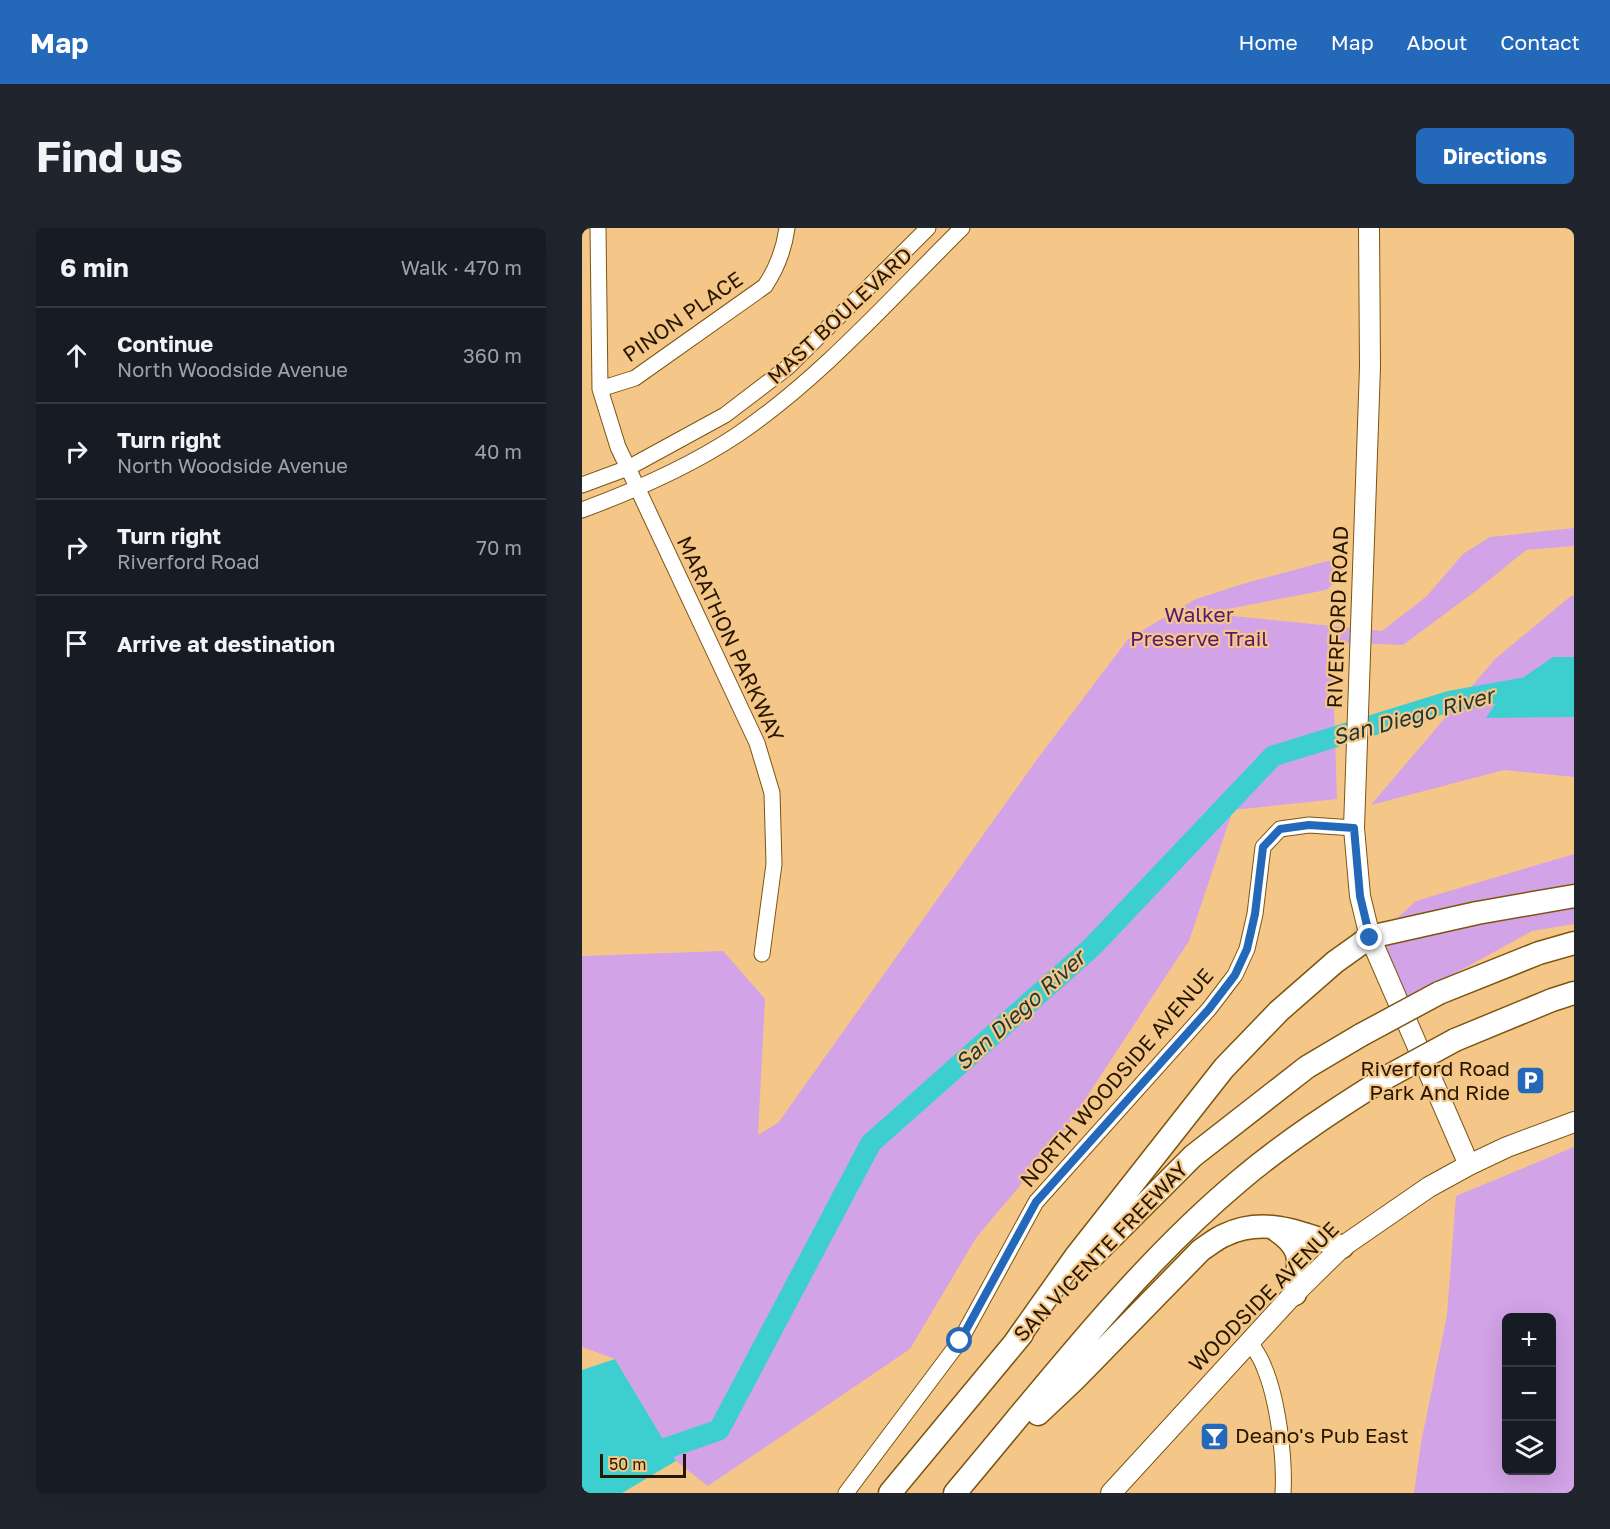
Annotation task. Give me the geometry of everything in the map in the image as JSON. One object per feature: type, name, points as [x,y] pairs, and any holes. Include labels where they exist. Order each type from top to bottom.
[{"type":"highway","points":[[1013,1345],[1076,1256],[1224,1068],[1279,1011],[1335,962],[1370,938],[1477,913],[1574,896]]},
{"type":"highway","name":"SAN VICENTE FREEWAY","points":[[890,1493],[1013,1345],[1104,1243],[1193,1156],[1306,1067],[1361,1035],[1439,993],[1539,953],[1574,943]]},
{"type":"highway","points":[[959,1489],[1099,1323],[1174,1241],[1237,1183],[1275,1152],[1332,1111],[1387,1077],[1455,1040],[1552,999],[1574,993]]},
{"type":"highway","points":[[959,1489],[1074,1380],[1201,1250],[1225,1235],[1251,1227],[1270,1225],[1342,1246]]},
{"type":"highway","points":[[1270,1225],[1289,1238],[1298,1254],[1295,1294]]},
{"type":"main road","name":"RIVERFORD ROAD","points":[[1368,228],[1370,367],[1354,828],[1360,896],[1370,938],[1469,1165]]},
{"type":"main road","name":"WOODSIDE AVENUE","points":[[1111,1493],[1342,1246],[1429,1187],[1469,1165],[1507,1147],[1574,1122]]},
{"type":"street","name":"MARATHON PARKWAY","points":[[598,228],[600,389],[618,447],[757,743],[772,792],[774,864],[762,954]]},
{"type":"street","name":"PINON PLACE","points":[[600,389],[635,378],[765,286],[782,253],[787,228]]},
{"type":"street","name":"MAST BOULEVARD","points":[[582,485],[628,468],[725,415],[788,367],[928,228]]},
{"type":"street","name":"MAST BOULEVARD","points":[[582,510],[637,489],[675,471],[737,435],[806,383],[962,228]]},
{"type":"street","name":"NORTH WOODSIDE AVENUE","points":[[846,1493],[960,1341],[1036,1202],[1209,1009],[1235,975],[1247,949],[1255,914],[1263,847],[1280,829],[1309,825],[1354,828]]},
{"type":"street","points":[[1250,1342],[1264,1367],[1275,1406],[1284,1473],[1283,1493]]},
{"type":"green space","name":"Walker Preserve Trail","points":[[1574,528],[1574,546],[1526,550],[1403,645],[1332,642],[1337,799],[1233,810],[1189,941],[1059,1139],[976,1238],[910,1349],[708,1486],[676,1461],[615,1359],[582,1347],[582,956],[723,951],[765,999],[758,1135],[778,1123],[1038,758],[1129,638],[1196,599],[1335,559],[1343,576],[1326,590],[1222,610],[1223,615],[1382,631],[1427,596],[1463,554],[1490,537]]},
{"type":"green space","points":[[1571,596],[1574,596],[1574,777],[1504,770],[1371,805],[1495,659]]},
{"type":"green space","points":[[1574,854],[1574,924],[1532,931],[1407,1000],[1378,936],[1416,901]]},
{"type":"green space","points":[[1574,1147],[1574,1493],[1414,1493],[1421,1443],[1447,1315],[1456,1196]]},
{"type":"water","points":[[1553,657],[1574,657],[1574,717],[1486,718],[1504,691]]},
{"type":"water","points":[[615,1359],[676,1461],[622,1493],[582,1493],[582,1370]]},
{"type":"waterway","name":"San Diego River","points":[[641,1457],[719,1430],[871,1143],[1092,947],[1273,756],[1451,701],[1574,679]]},
{"type":"place","name":"Riverford Road Park And Ride","points":[[1531,1081]]},
{"type":"place","name":"Deano's Pub East","points":[[1214,1436]]},
{"type":"route","points":[[960,1341],[1036,1202],[1209,1009],[1235,975],[1247,949],[1255,914],[1263,847],[1280,829],[1309,825],[1354,828],[1360,896],[1370,938]]}]
